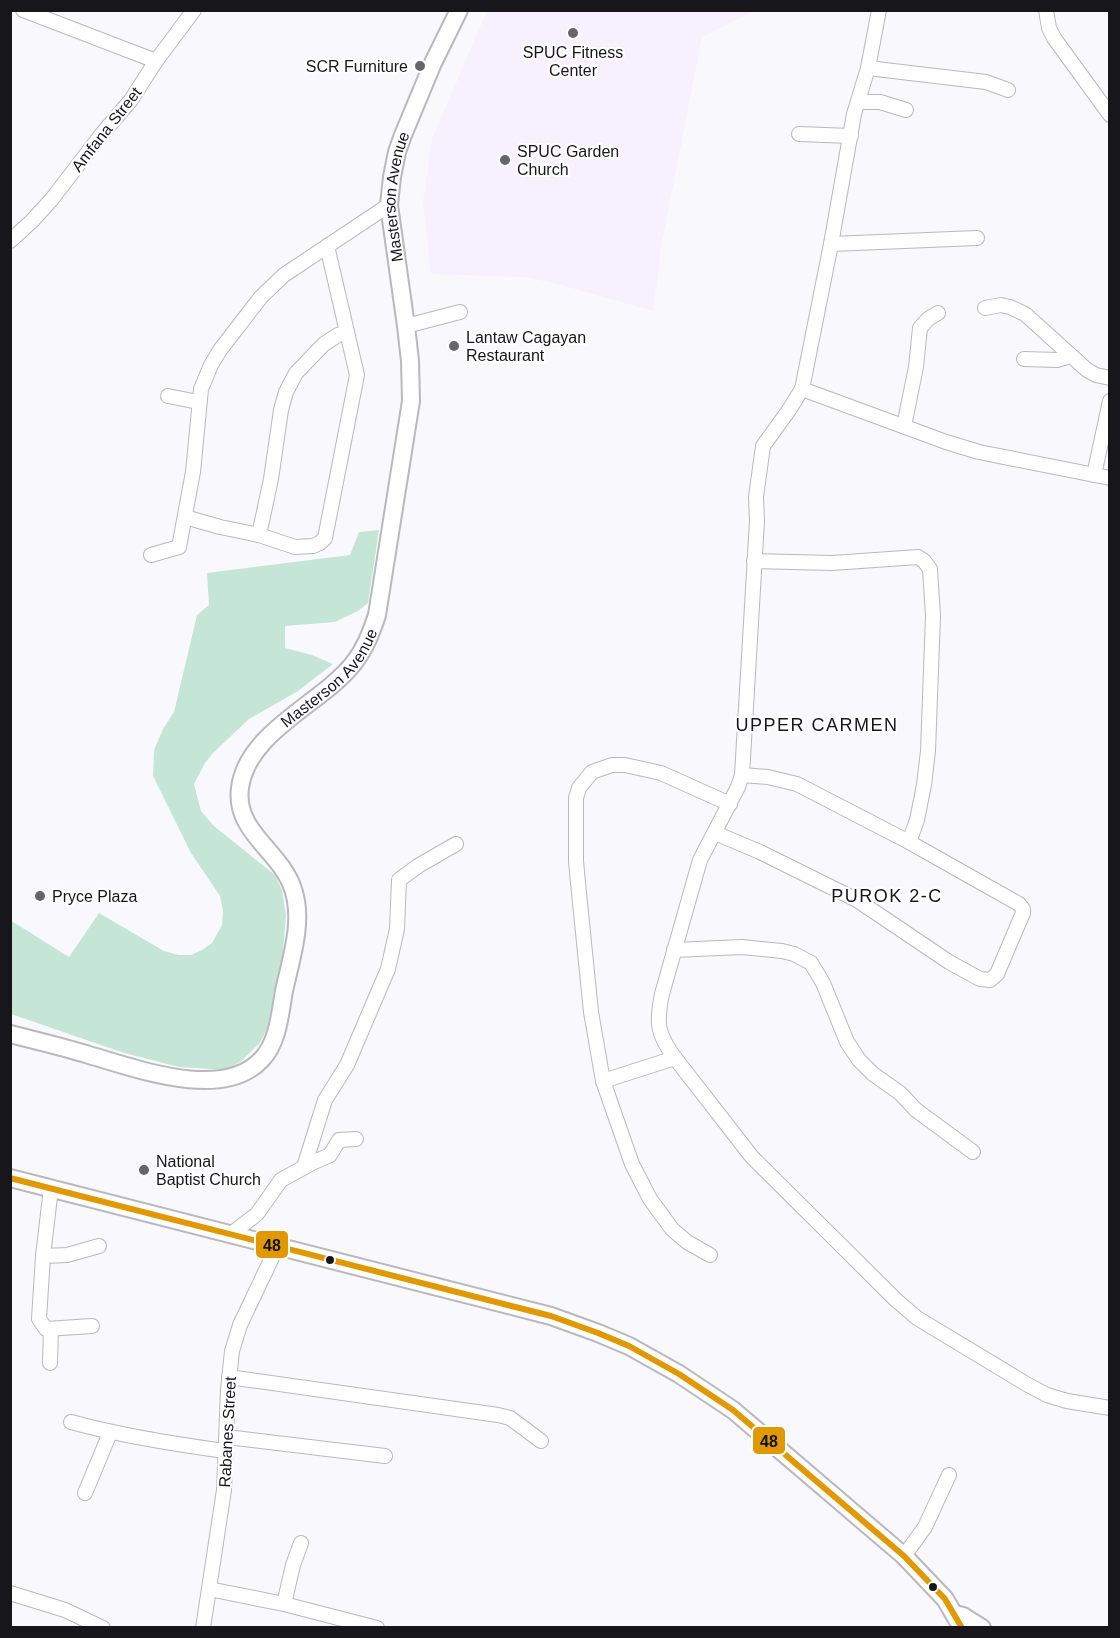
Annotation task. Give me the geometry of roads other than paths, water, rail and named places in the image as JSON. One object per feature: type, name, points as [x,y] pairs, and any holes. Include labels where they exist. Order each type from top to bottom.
[{"type":"main road","name":"Masterson Avenue","points":[[10,1034],[150,1073],[192,1080],[220,1079],[235,1075],[261,1061],[269,1051],[279,1019],[297,923],[298,906],[287,874],[249,829],[242,817],[239,790],[252,756],[278,728],[353,665],[364,648],[377,615],[411,401],[410,361],[389,205],[392,177],[403,135],[433,63],[459,10]]},
{"type":"main road","points":[[10,1178],[551,1316],[629,1347],[688,1379],[733,1410],[904,1556],[935,1587],[958,1621],[963,1616],[982,1628]]},
{"type":"street","points":[[23,10],[55,16],[156,61]]},
{"type":"street","name":"Amfana Street","points":[[10,241],[52,199],[131,100],[156,61],[194,10]]},
{"type":"street","points":[[879,10],[868,68],[854,114],[802,389],[763,446],[756,497],[757,521],[742,775],[730,804],[700,860],[662,994],[658,1020],[664,1044],[752,1157],[896,1300],[917,1318],[1047,1395],[1066,1401],[1110,1408]]},
{"type":"street","points":[[1046,10],[1054,38],[1104,101],[1110,116]]},
{"type":"street","points":[[868,68],[986,82],[1008,90]]},
{"type":"street","points":[[858,102],[880,102],[906,110]]},
{"type":"street","points":[[799,134],[851,135]]},
{"type":"street","points":[[151,555],[179,547],[193,472],[198,402],[211,365],[220,350],[239,324],[284,275],[389,205]]},
{"type":"street","points":[[831,244],[977,238]]},
{"type":"street","points":[[185,517],[259,535],[295,547],[313,546],[325,538],[357,375],[327,246]]},
{"type":"street","points":[[985,308],[1001,305],[1025,314],[1087,370],[1110,378]]},
{"type":"street","points":[[406,326],[460,312]]},
{"type":"street","points":[[904,426],[916,367],[920,328],[938,313]]},
{"type":"street","points":[[259,535],[276,479],[281,410],[291,382],[296,373],[324,344],[347,332]]},
{"type":"street","points":[[1024,359],[1057,360],[1070,356]]},
{"type":"street","points":[[802,389],[946,442],[980,452],[1110,478]]},
{"type":"street","points":[[168,396],[198,402]]},
{"type":"street","points":[[1094,475],[1110,401]]},
{"type":"street","points":[[754,561],[832,563],[918,557],[930,569],[933,616],[928,752],[917,820],[909,842]]},
{"type":"street","points":[[710,1255],[672,1230],[650,1199],[632,1164],[603,1080],[591,1012],[576,861],[576,798],[579,788],[592,772],[612,765],[625,765],[661,773],[730,804]]},
{"type":"street","points":[[715,833],[760,852],[857,900],[949,962],[980,979],[990,980],[997,974],[1023,913],[1022,906],[909,842],[797,784],[768,777],[742,775]]},
{"type":"street","points":[[304,1167],[325,1100],[347,1065],[388,969],[398,929],[399,880],[456,844]]},
{"type":"street","points":[[674,950],[742,947],[782,951],[794,954],[811,963],[823,983],[847,1042],[859,1060],[873,1074],[900,1093],[916,1110],[973,1152]]},
{"type":"street","points":[[603,1080],[675,1058]]},
{"type":"street","points":[[231,1234],[256,1214],[281,1180],[330,1155],[339,1140],[356,1139]]},
{"type":"street","points":[[51,1188],[39,1319],[46,1329],[92,1326]]},
{"type":"street","name":"Rabanes Street","points":[[203,1628],[224,1490],[232,1351],[240,1326],[278,1245]]},
{"type":"street","points":[[43,1256],[67,1255],[99,1246]]},
{"type":"street","points":[[51,1329],[51,1363]]},
{"type":"street","points":[[229,1377],[498,1415],[510,1418],[541,1441]]},
{"type":"street","points":[[71,1422],[110,1433],[173,1444],[226,1444],[385,1456]]},
{"type":"street","points":[[85,1493],[110,1433]]},
{"type":"street","points":[[904,1556],[926,1527],[949,1475]]},
{"type":"street","points":[[284,1604],[293,1565],[301,1543]]},
{"type":"street","points":[[210,1589],[284,1604],[377,1628]]},
{"type":"street","points":[[10,1593],[65,1610],[103,1628]]},
{"type":"place","name":"SPUC Fitness Center","points":[[573,33]]},
{"type":"place","name":"SCR Furniture","points":[[420,66]]},
{"type":"place","name":"SPUC Garden Church","points":[[505,160]]},
{"type":"place","name":"Lantaw Cagayan Restaurant","points":[[454,346]]},
{"type":"place","name":"Pryce Plaza","points":[[40,896]]},
{"type":"place","name":"National Baptist Church","points":[[144,1170]]},
{"type":"district","name":"UPPER CARMEN","points":[[817,725]]},
{"type":"district","name":"PUROK 2-C","points":[[887,896]]}]
